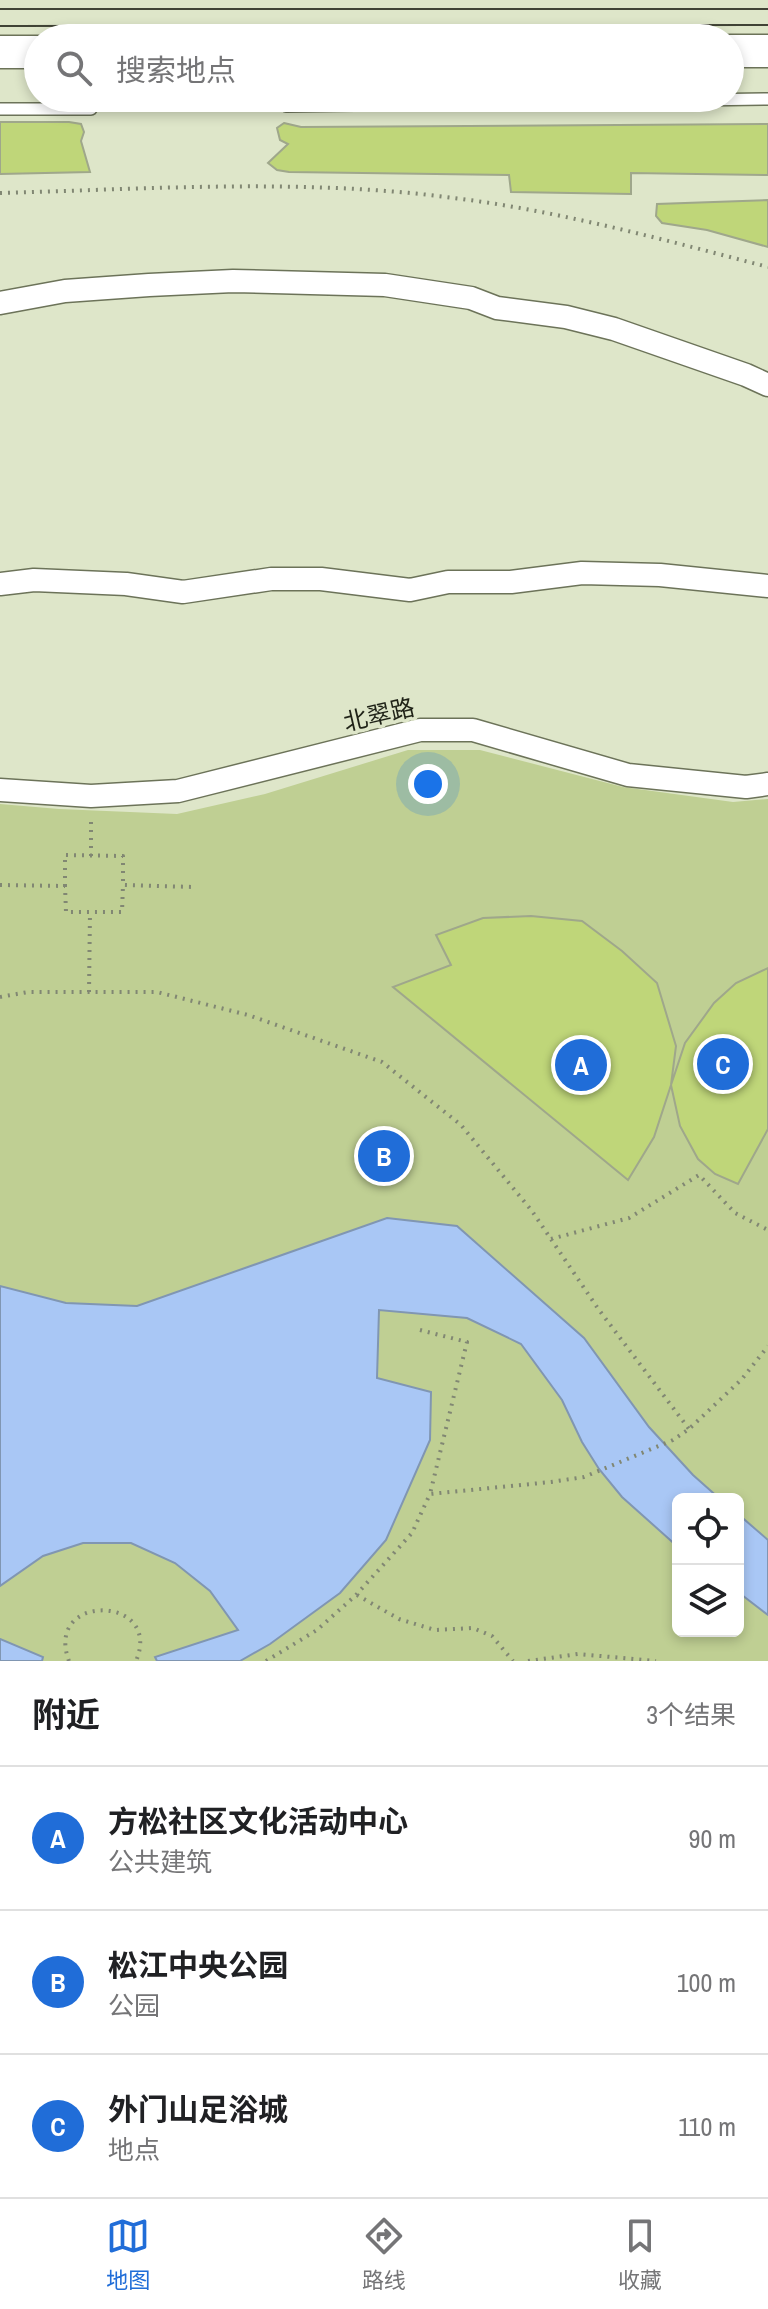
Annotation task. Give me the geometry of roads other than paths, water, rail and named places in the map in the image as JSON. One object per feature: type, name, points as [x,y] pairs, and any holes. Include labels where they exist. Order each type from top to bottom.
[{"type":"main road","points":[[744,51],[768,51]]},
{"type":"main road","points":[[0,52],[24,52]]},
{"type":"street","points":[[0,303],[65,291],[205,283],[385,285],[471,298],[497,308],[566,317],[614,329],[768,385]]},
{"type":"street","points":[[0,584],[34,580],[65,581],[126,584],[183,592],[271,579],[321,579],[410,590],[448,582],[511,582],[582,573],[660,575],[768,586]]},
{"type":"street","name":"北翠路","points":[[0,790],[91,796],[178,791],[420,730],[473,730],[628,775],[746,787],[768,784]]},
{"type":"lane","points":[[744,99],[768,99]]},
{"type":"lane","points":[[0,109],[24,109]]},
{"type":"water","points":[[387,1218],[457,1226],[584,1338],[649,1427],[713,1493],[672,1493],[672,1542],[622,1497],[599,1469],[562,1400],[521,1344],[467,1318],[379,1310],[377,1378],[431,1392],[430,1440],[386,1540],[340,1593],[270,1644],[240,1661],[157,1661],[155,1657],[238,1630],[210,1591],[175,1563],[131,1543],[83,1543],[43,1556],[0,1586],[0,1286],[66,1303],[137,1306]]},
{"type":"water","points":[[744,1519],[768,1540],[768,1615],[744,1597]]},
{"type":"water","points":[[0,1639],[43,1657],[42,1661],[0,1661]]},
{"type":"tram line","points":[[0,9],[768,9]]},
{"type":"tram line","points":[[744,25],[768,25]]},
{"type":"tram line","points":[[0,26],[24,26]]},
{"type":"place","name":"外门山足浴城","points":[[723,1064]]},
{"type":"place","name":"方松社区文化活动中心","points":[[581,1065]]},
{"type":"place","name":"松江中央公园","points":[[384,1156]]}]
